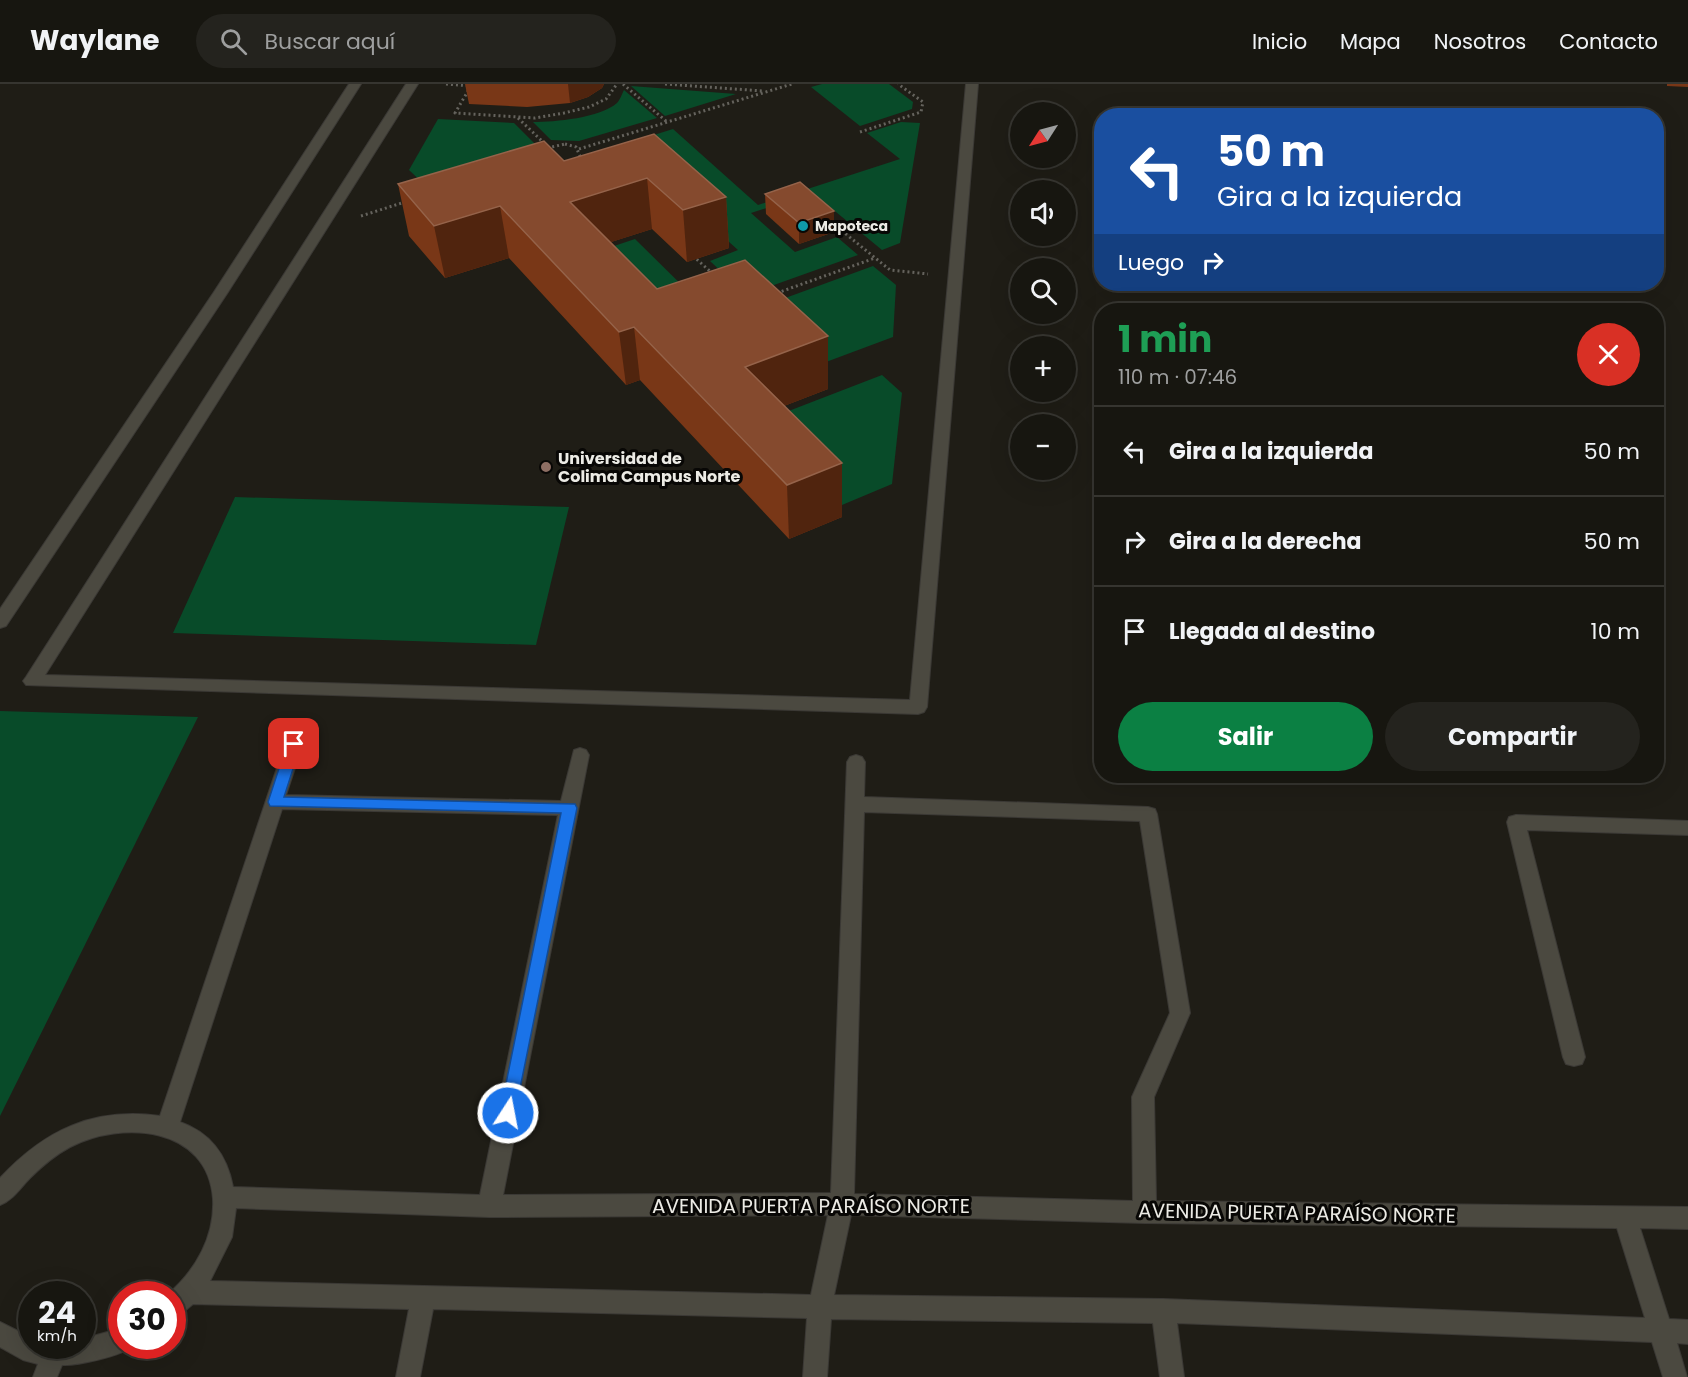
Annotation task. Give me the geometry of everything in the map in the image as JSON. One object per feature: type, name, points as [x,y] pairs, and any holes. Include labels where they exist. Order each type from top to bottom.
[{"type":"street","points":[[0,622],[221,292],[355,84]]},
{"type":"street","points":[[412,84],[32,681],[918,707],[972,84]]},
{"type":"street","points":[[167,1127],[294,744]]},
{"type":"street","points":[[489,1206],[580,755]]},
{"type":"street","points":[[815,1377],[820,1307],[842,1204],[856,762]]},
{"type":"street","points":[[275,802],[570,808]]},
{"type":"street","points":[[855,804],[1148,814],[1180,1013],[1143,1097],[1145,1212]]},
{"type":"street","points":[[1575,1057],[1516,822],[1688,828]]},
{"type":"street","points":[[0,1194],[25,1166],[63,1139],[104,1125],[146,1121],[181,1130],[208,1152],[224,1182],[226,1220],[213,1257],[186,1293]]},
{"type":"street","name":"AVENIDA PUERTA PARAÍSO NORTE","points":[[224,1197],[489,1206],[842,1204],[1145,1212],[1688,1218]]},
{"type":"street","points":[[1625,1217],[1675,1377]]},
{"type":"street","points":[[186,1300],[423,1297],[820,1307],[1163,1311],[1688,1332]]},
{"type":"street","points":[[408,1377],[423,1297]]},
{"type":"street","points":[[1163,1311],[1172,1377]]},
{"type":"street","points":[[0,1334],[18,1344]]},
{"type":"street","points":[[45,1377],[52,1359]]},
{"type":"path","points":[[446,84],[471,86],[455,113],[518,117],[544,116],[589,107],[606,99],[617,84]]},
{"type":"path","points":[[623,84],[667,122]]},
{"type":"path","points":[[665,84],[767,92]]},
{"type":"path","points":[[579,149],[580,156],[572,162],[552,165],[539,158],[540,152],[548,147],[565,144],[579,149],[792,84]]},
{"type":"path","points":[[860,132],[921,112],[923,102],[898,84]]},
{"type":"path","points":[[518,117],[548,147]]},
{"type":"path","points":[[322,228],[414,200]]},
{"type":"path","points":[[826,217],[890,270],[956,277]]},
{"type":"path","points":[[688,251],[712,274]]},
{"type":"path","points":[[766,297],[875,258]]},
{"type":"green space","points":[[822,84],[889,84],[913,102],[912,109],[860,126],[811,87]]},
{"type":"green space","points":[[631,86],[736,94],[665,116]]},
{"type":"green space","points":[[624,90],[657,118],[579,141],[551,140],[533,122],[589,116],[617,103]]},
{"type":"green space","points":[[438,119],[514,123],[536,145],[428,188],[409,170]]},
{"type":"green space","points":[[901,122],[920,123],[900,243],[882,250],[813,193],[751,213],[795,252],[837,237],[858,255],[746,295],[710,261],[738,250],[659,179],[593,154],[673,129],[758,205],[900,159],[867,133]]},
{"type":"green space","points":[[635,239],[703,306],[659,321],[593,253]]},
{"type":"green space","points":[[873,266],[896,285],[893,337],[818,365],[758,308]]},
{"type":"green space","points":[[882,375],[902,393],[892,484],[842,505],[760,422]]},
{"type":"green space","points":[[235,497],[569,507],[536,645],[173,633]]},
{"type":"green space","points":[[0,711],[198,717],[0,1116]]},
{"type":"building","points":[[654,134],[726,197],[683,210],[647,178],[570,202],[657,289],[745,260],[828,336],[745,367],[842,463],[787,485],[634,327],[619,332],[500,206],[434,226],[398,184],[544,141],[564,161]]},
{"type":"building","points":[[800,182],[834,211],[799,223],[765,194]]},
{"type":"place","name":"Mapoteca","points":[[803,226]]},
{"type":"place","name":"Universidad de Colima Campus Norte","points":[[546,467]]},
{"type":"route","points":[[294,744],[275,802],[570,808],[508,1113]]}]
